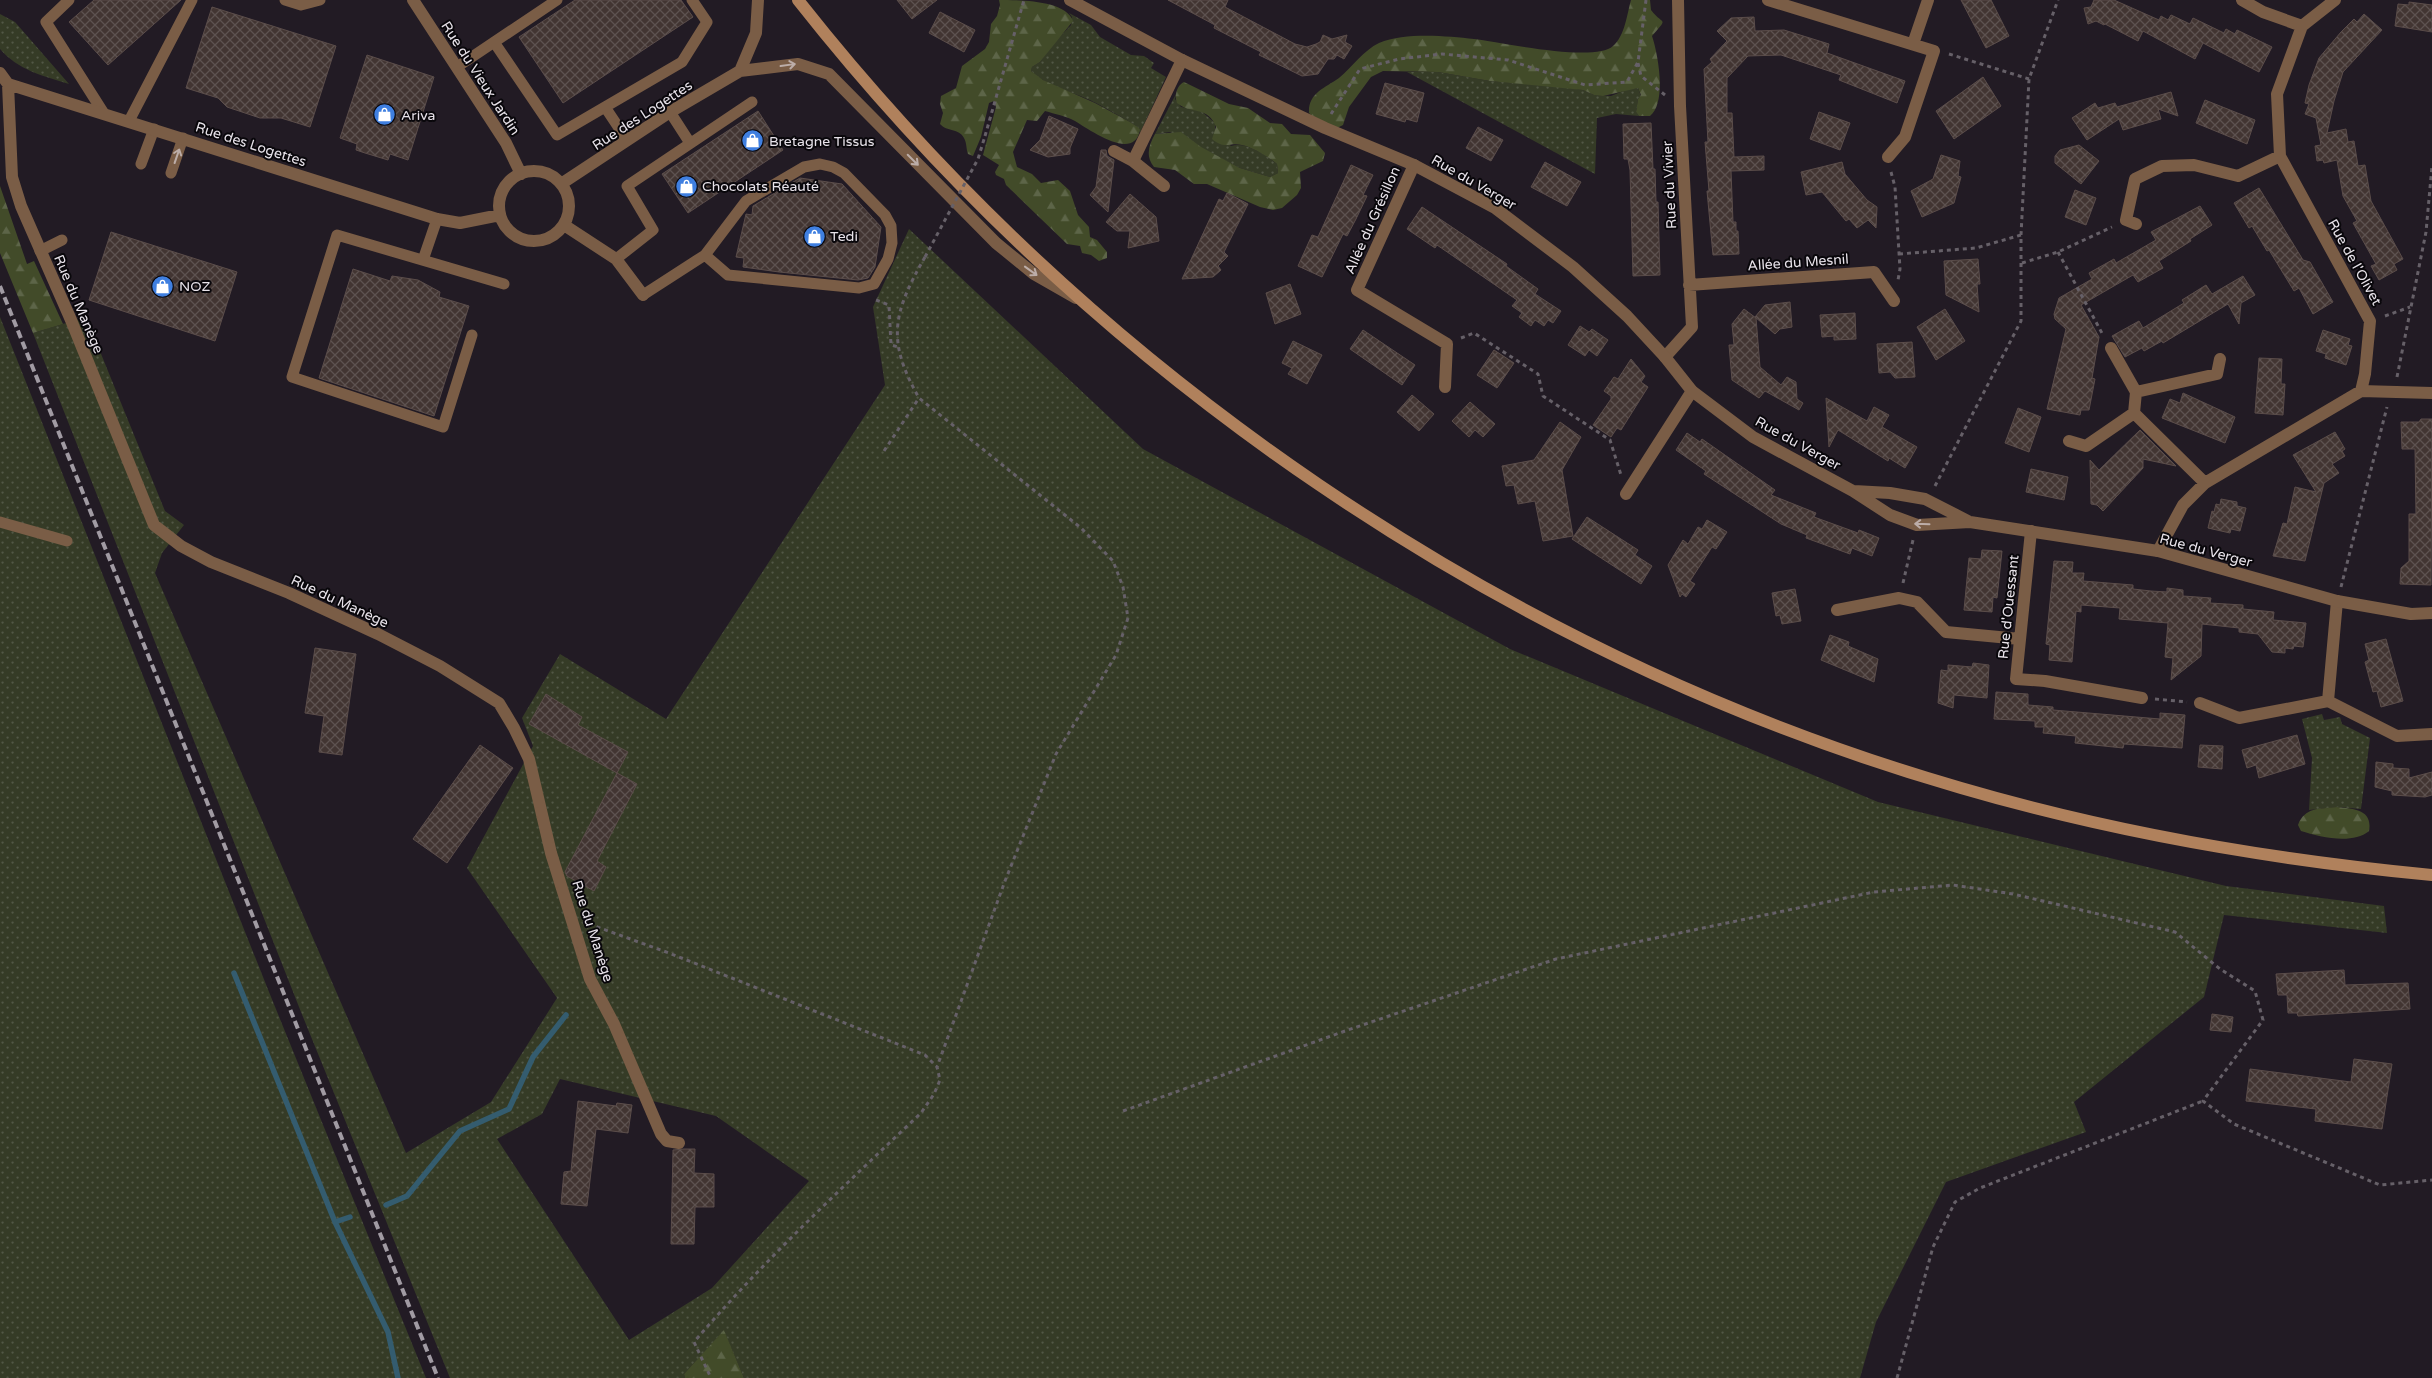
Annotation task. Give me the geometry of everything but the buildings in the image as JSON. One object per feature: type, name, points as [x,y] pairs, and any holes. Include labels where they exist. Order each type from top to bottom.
[{"type":"main road","points":[[798,0],[866,83],[973,200],[1082,301],[1173,378],[1263,447],[1336,496],[1450,568],[1535,614],[1615,655],[1698,693],[1798,734],[1964,789],[2094,822],[2230,850],[2332,866],[2432,875]]},
{"type":"street","name":"Rue du Vieux Jardin","points":[[413,0],[506,143],[521,174]]},
{"type":"street","points":[[758,0],[756,33],[740,71],[798,64],[829,74],[996,243],[1034,274],[1082,301]]},
{"type":"street","name":"Rue du Vivier","points":[[1666,357],[1692,327],[1680,106],[1678,0]]},
{"type":"street","points":[[1768,0],[1934,51],[1905,137],[1888,157]]},
{"type":"street","points":[[1913,44],[1928,0]]},
{"type":"street","points":[[2242,0],[2263,12],[2302,26],[2335,0]]},
{"type":"street","name":"Rue du Verger","points":[[1076,1],[1182,60],[1325,128],[1414,165],[1495,208],[1557,255],[1627,316],[1666,357],[1692,391],[1753,437],[1854,491],[1890,515],[1917,525],[1970,522],[2158,551],[2337,601],[2411,614],[2432,613]]},
{"type":"street","name":"Rue de l'Olivet","points":[[2302,26],[2277,94],[2280,156],[2370,321],[2365,374],[2361,391]]},
{"type":"street","points":[[1133,161],[1182,60]]},
{"type":"street","name":"Rue des Logettes","points":[[561,184],[670,112],[740,71]]},
{"type":"street","points":[[0,73],[8,84]]},
{"type":"street","name":"Rue des Logettes","points":[[8,84],[103,112],[436,219],[460,223],[500,215]]},
{"type":"street","name":"Rue du Manège","points":[[8,84],[12,177],[40,251],[154,525],[181,546],[211,562],[289,593],[378,634],[440,666],[499,703],[529,759],[551,853],[574,921],[590,979],[614,1024],[660,1134],[667,1141],[679,1143]]},
{"type":"street","points":[[1114,151],[1133,161],[1164,186]]},
{"type":"street","points":[[2131,222],[2135,179],[2162,166],[2194,165],[2238,176],[2280,156]]},
{"type":"street","name":"Allée du Grésillon","points":[[1414,165],[1357,290],[1447,344]]},
{"type":"street","points":[[538,172],[547,174],[561,184],[569,204],[564,225],[551,238],[533,242],[516,237],[509,231],[500,215],[500,198],[503,191],[514,178],[521,174],[538,172]]},
{"type":"street","points":[[564,225],[616,259],[643,295]]},
{"type":"street","name":"Allée du Mesnil","points":[[1690,285],[1874,272],[1894,301]]},
{"type":"street","points":[[1445,387],[1447,344]]},
{"type":"street","points":[[2110,348],[2136,392],[2134,413]]},
{"type":"street","points":[[2136,392],[2217,374],[2220,360]]},
{"type":"street","points":[[1626,494],[1692,391]]},
{"type":"street","points":[[2158,551],[2183,506],[2205,483],[2361,391],[2432,393]]},
{"type":"street","points":[[2134,413],[2205,483]]},
{"type":"street","points":[[2070,441],[2086,446],[2134,413]]},
{"type":"street","name":"Rue du Verger","points":[[1854,491],[1890,493],[1925,499],[1970,522]]},
{"type":"street","name":"Rue d'Ouessant","points":[[2031,530],[2016,678],[2045,681],[2142,698]]},
{"type":"street","points":[[1837,610],[1899,598],[1917,602],[1946,632],[2020,639]]},
{"type":"street","points":[[2328,701],[2337,601]]},
{"type":"street","points":[[2200,704],[2239,718],[2328,701],[2397,736],[2432,734]]},
{"type":"lane","points":[[69,0],[46,22],[103,112]]},
{"type":"lane","points":[[129,121],[192,0]]},
{"type":"lane","points":[[285,0],[301,5],[320,0]]},
{"type":"lane","points":[[457,67],[557,0]]},
{"type":"lane","points":[[494,42],[557,135],[682,62],[706,22],[692,0]]},
{"type":"lane","points":[[616,259],[653,230],[627,186],[752,102]]},
{"type":"lane","points":[[605,107],[628,140]]},
{"type":"lane","points":[[670,112],[690,143]]},
{"type":"lane","points":[[141,164],[154,129]]},
{"type":"lane","points":[[171,173],[183,138]]},
{"type":"lane","points":[[643,295],[705,255],[746,201],[804,167],[820,164],[833,166],[844,173],[885,215],[892,226],[892,243],[888,259],[874,284],[859,288],[728,275],[705,255]]},
{"type":"lane","points":[[423,260],[436,219]]},
{"type":"lane","points":[[472,335],[443,427],[292,377],[337,235],[504,284]]},
{"type":"lane","points":[[40,251],[62,240]]},
{"type":"lane","points":[[0,522],[67,541]]},
{"type":"path","points":[[937,1067],[1005,881],[1056,754],[1116,655],[1128,618],[1123,587],[1113,561],[1081,528],[919,398],[905,373],[898,347],[897,322],[902,300],[978,159],[1024,0]]},
{"type":"path","points":[[1646,0],[1638,62],[1641,76],[1680,106]]},
{"type":"path","points":[[1925,499],[1933,490],[2021,321],[2021,235],[2029,78],[2058,0]]},
{"type":"path","points":[[1934,51],[2029,78]]},
{"type":"path","points":[[1325,128],[1334,108],[1360,69],[1399,59],[1442,54],[1508,60],[1585,86],[1627,82],[1638,62]]},
{"type":"path","points":[[1888,157],[1895,187],[1900,269],[1894,301]]},
{"type":"path","points":[[2022,263],[2058,252],[2131,222]]},
{"type":"path","points":[[1899,254],[1976,248],[2021,235]]},
{"type":"path","points":[[2058,252],[2110,348]]},
{"type":"path","points":[[2370,321],[2410,307]]},
{"type":"path","points":[[1447,344],[1474,333],[1538,374],[1543,396],[1610,440],[1626,494]]},
{"type":"path","points":[[884,451],[919,398]]},
{"type":"path","points":[[1899,598],[1917,525]]},
{"type":"path","points":[[2142,698],[2200,704]]},
{"type":"path","points":[[1123,1111],[1345,1031],[1556,959],[1874,892],[1953,886],[2013,894],[2175,932],[2220,969],[2255,991],[2263,1020],[2203,1101],[1980,1188],[1955,1202],[1933,1247],[1897,1378]]},
{"type":"path","points":[[574,921],[669,952],[925,1055],[937,1067],[940,1080],[934,1094],[920,1113],[780,1247],[738,1290],[694,1342],[710,1378]]},
{"type":"path","points":[[2203,1101],[2234,1124],[2380,1186],[2432,1180]]},
{"type":"green space","points":[[999,0],[1018,0],[1052,5],[1069,14],[1073,21],[1040,62],[1032,67],[1031,71],[1043,80],[1095,103],[1130,122],[1140,130],[1136,139],[1129,143],[1121,144],[1101,136],[1072,119],[1045,111],[1037,121],[1027,120],[1013,152],[1017,167],[1032,174],[1041,183],[1058,180],[1070,191],[1078,215],[1089,227],[1090,237],[1097,240],[1107,252],[1107,258],[1099,261],[1091,255],[1082,253],[1080,246],[1067,244],[1006,185],[1004,179],[996,175],[995,172],[999,165],[983,155],[996,107],[994,101],[989,103],[981,137],[973,156],[968,154],[966,142],[962,135],[940,124],[943,113],[940,104],[941,96],[956,88],[962,66],[985,49],[989,42],[991,24],[997,16],[1000,5]]},
{"type":"green space","points":[[1631,0],[1650,0],[1651,10],[1662,22],[1661,26],[1652,36],[1657,54],[1660,89],[1655,109],[1650,116],[1639,116],[1636,112],[1638,99],[1641,95],[1638,88],[1603,96],[1594,95],[1583,90],[1490,81],[1438,72],[1383,71],[1371,77],[1349,107],[1343,125],[1337,128],[1316,120],[1309,113],[1311,100],[1318,92],[1339,78],[1363,54],[1379,43],[1401,37],[1439,36],[1474,39],[1546,50],[1568,52],[1603,51],[1613,46],[1620,37]]},
{"type":"green space","points":[[1069,13],[1091,25],[1100,37],[1131,55],[1144,56],[1154,63],[1151,68],[1166,77],[1140,133],[1138,127],[1122,117],[1094,102],[1044,80],[1031,71],[1032,67],[1040,62],[1071,25],[1072,17]]},
{"type":"green space","points":[[0,14],[15,22],[69,84],[23,67],[0,49]]},
{"type":"green space","points":[[1407,72],[1438,72],[1490,81],[1555,86],[1583,90],[1594,95],[1611,96],[1628,89],[1638,88],[1641,96],[1638,99],[1636,112],[1639,116],[1616,114],[1597,118],[1595,174]]},
{"type":"green space","points":[[1184,82],[1229,104],[1248,108],[1270,123],[1282,124],[1291,134],[1310,135],[1325,153],[1323,161],[1300,172],[1301,188],[1297,195],[1282,208],[1273,210],[1260,207],[1207,184],[1194,184],[1175,170],[1154,167],[1151,163],[1149,150],[1155,134],[1181,132],[1201,147],[1240,168],[1270,177],[1278,173],[1277,164],[1256,150],[1238,144],[1220,144],[1212,139],[1216,127],[1213,120],[1204,113],[1177,103],[1177,91]]},
{"type":"green space","points":[[1177,92],[1175,99],[1181,107],[1200,110],[1215,123],[1215,131],[1231,146],[1243,145],[1261,153],[1277,164],[1278,173],[1270,177],[1240,168],[1170,132],[1155,134]]},
{"type":"green space","points":[[0,186],[27,264],[34,261],[63,324],[33,333],[0,253]]},
{"type":"green space","points":[[909,229],[1143,449],[1510,649],[1878,802],[2226,886],[2384,906],[2387,933],[2224,915],[2204,997],[2074,1102],[2086,1132],[1946,1182],[1876,1322],[1860,1378],[744,1378],[724,1331],[684,1374],[685,1378],[450,1378],[301,1012],[33,333],[86,317],[165,511],[184,525],[162,553],[155,573],[406,1153],[491,1102],[557,998],[467,868],[533,746],[522,718],[560,654],[666,719],[885,385],[873,307]],"holes":[[[560,1079],[716,1116],[809,1181],[712,1288],[629,1340],[497,1139],[542,1114]]]},
{"type":"green space","points":[[0,317],[269,992],[426,1378],[0,1378]]},
{"type":"green space","points":[[2322,714],[2324,720],[2340,717],[2342,724],[2370,738],[2361,809],[2337,807],[2309,810],[2312,758],[2302,719]]},
{"type":"green space","points":[[2337,807],[2365,814],[2368,818],[2369,831],[2354,838],[2336,839],[2301,831],[2298,825],[2301,819],[2309,812]]},
{"type":"green space","points":[[724,1330],[744,1378],[685,1378],[684,1374]]},
{"type":"waterway","points":[[234,973],[335,1222],[388,1332],[398,1378]]},
{"type":"waterway","points":[[386,1205],[407,1196],[460,1131],[509,1109],[533,1057],[566,1015]]},
{"type":"waterway","points":[[335,1222],[350,1217]]},
{"type":"railway","points":[[0,286],[438,1378]]},
{"type":"place","name":"Ariva","points":[[385,115]]},
{"type":"place","name":"Bretagne Tissus","points":[[753,141]]},
{"type":"place","name":"Chocolats Réauté","points":[[686,186]]},
{"type":"place","name":"Tedi","points":[[814,236]]},
{"type":"place","name":"NOZ","points":[[163,286]]}]
